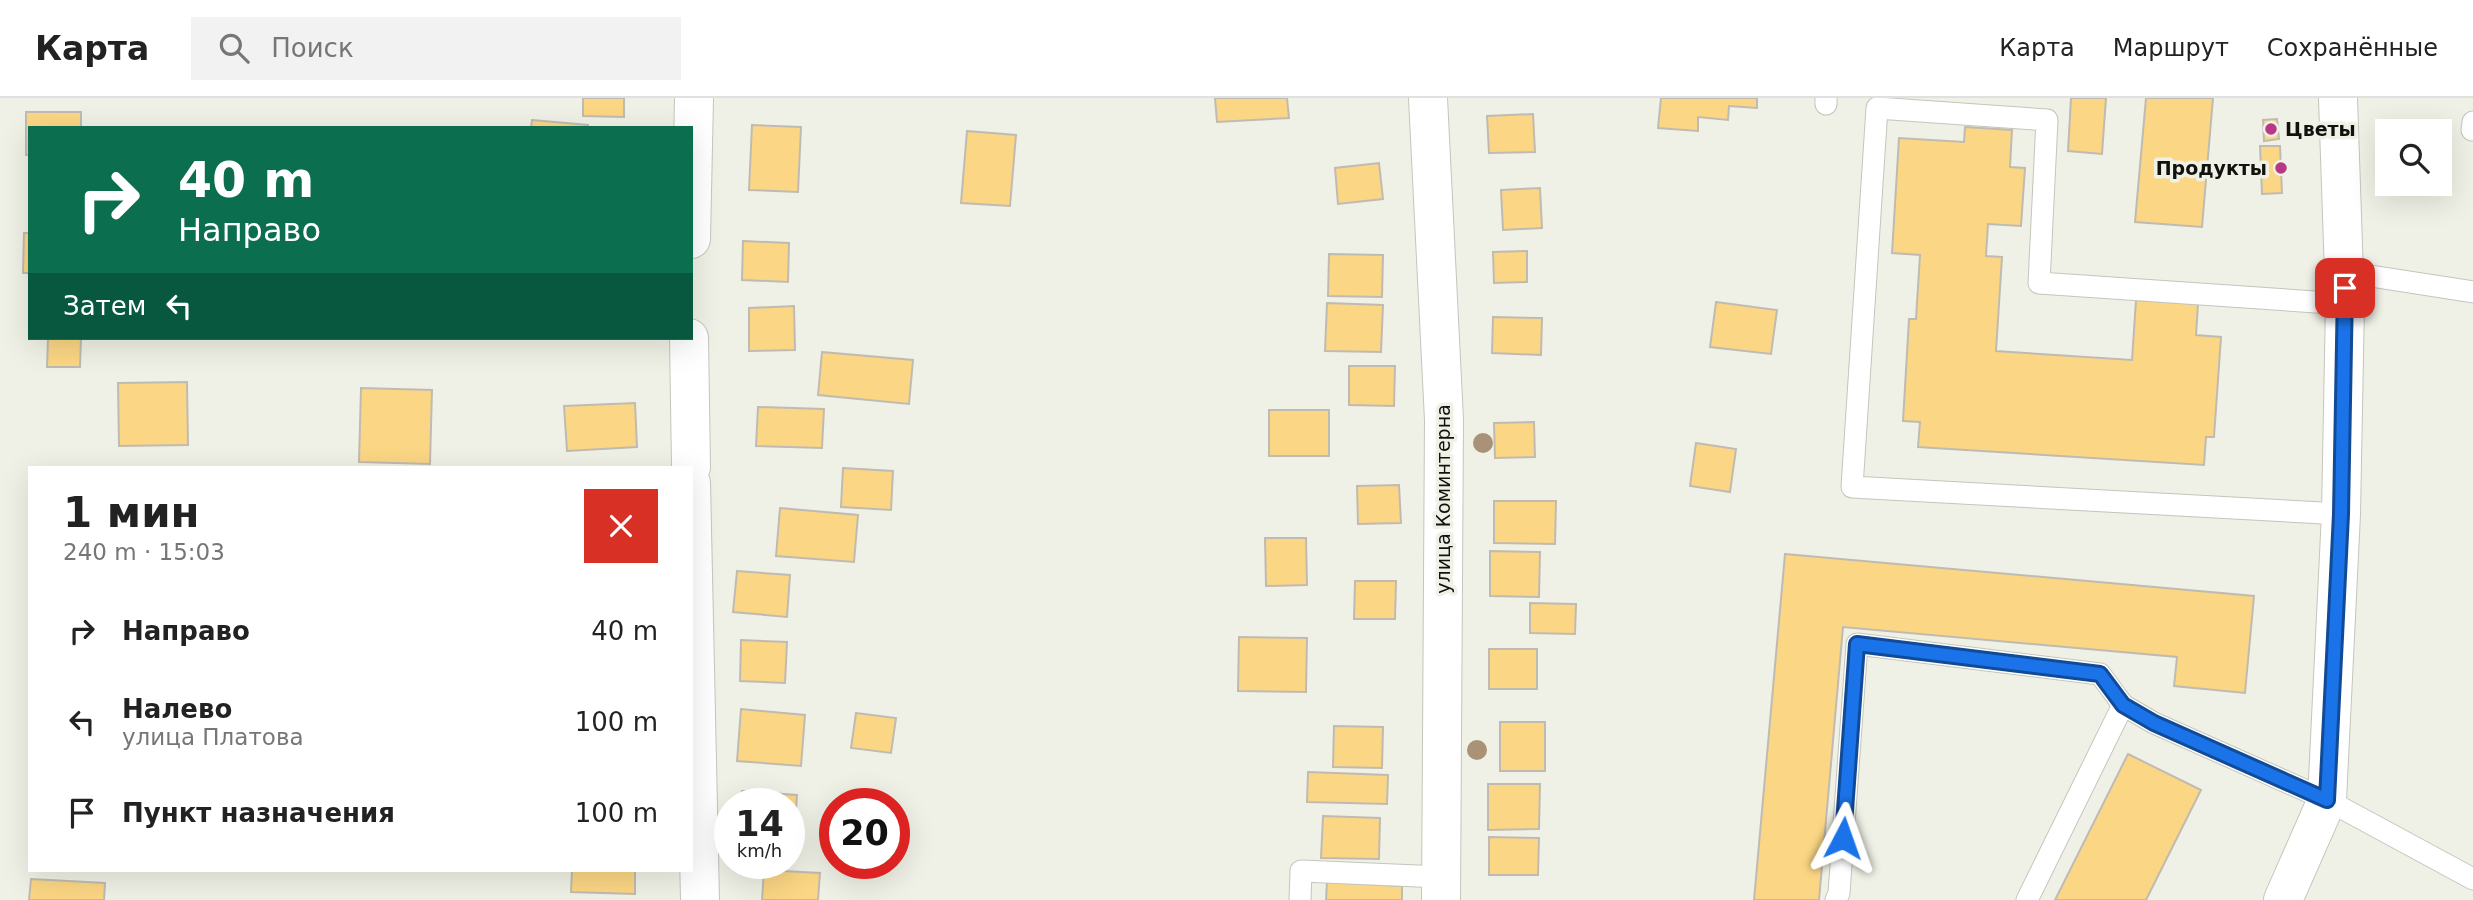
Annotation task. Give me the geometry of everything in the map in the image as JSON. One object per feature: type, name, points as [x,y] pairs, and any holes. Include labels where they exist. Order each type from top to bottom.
[{"type":"street","points":[[693,145],[694,98]]},
{"type":"street","name":"улица Коминтерна","points":[[1428,98],[1444,420],[1441,888]]},
{"type":"street","points":[[2283,900],[2327,800],[2341,514],[2345,288],[2339,98]]},
{"type":"street","points":[[690,340],[691,466]]},
{"type":"street","points":[[693,576],[700,900]]},
{"type":"lane","points":[[2341,514],[1852,487],[1877,108],[2047,120],[2039,284],[2473,292]]},
{"type":"lane","points":[[1836,900],[1839,893],[1857,644],[2100,674],[2123,705],[2154,723],[2327,800],[2473,879]]},
{"type":"lane","points":[[2027,900],[2123,705]]},
{"type":"lane","points":[[1300,900],[1301,872],[1441,888]]},
{"type":"building","points":[[583,98],[624,98],[624,117],[583,116]]},
{"type":"building","points":[[1215,98],[1287,98],[1289,118],[1217,122]]},
{"type":"building","points":[[1661,98],[1757,98],[1757,108],[1729,106],[1728,120],[1698,117],[1698,131],[1658,128]]},
{"type":"building","points":[[2071,98],[2106,98],[2102,154],[2068,151]]},
{"type":"building","points":[[2146,98],[2213,98],[2202,227],[2135,222]]},
{"type":"building","points":[[26,112],[81,112],[81,126],[28,126],[26,155]]},
{"type":"building","points":[[1533,114],[1535,152],[1489,153],[1487,116]]},
{"type":"building","name":"Цветы","points":[[2277,119],[2279,139],[2264,141],[2263,120]]},
{"type":"building","points":[[532,120],[588,125],[588,126],[531,126]]},
{"type":"building","points":[[752,125],[801,127],[798,192],[749,190]]},
{"type":"building","points":[[1965,127],[2012,130],[2010,167],[2025,168],[2021,226],[1988,224],[1986,256],[2002,257],[1996,351],[2132,360],[2136,300],[2198,304],[2196,335],[2221,337],[2214,437],[2206,437],[2204,465],[1918,447],[1920,422],[1903,421],[1909,319],[1916,319],[1920,255],[1892,253],[1899,138],[1964,142]]},
{"type":"building","points":[[967,131],[1016,135],[1010,206],[961,203]]},
{"type":"building","points":[[2260,146],[2280,146],[2282,193],[2262,194]]},
{"type":"building","points":[[1379,163],[1383,199],[1338,204],[1335,168]]},
{"type":"building","points":[[1540,188],[1542,228],[1503,230],[1501,190]]},
{"type":"building","points":[[24,233],[28,233],[28,273],[23,273]]},
{"type":"building","points":[[743,241],[789,243],[788,282],[742,280]]},
{"type":"building","points":[[1527,251],[1527,282],[1494,283],[1493,252]]},
{"type":"building","points":[[1329,254],[1383,255],[1382,297],[1328,296]]},
{"type":"building","points":[[1716,302],[1777,310],[1771,354],[1710,347]]},
{"type":"building","points":[[1327,303],[1383,305],[1381,352],[1325,351]]},
{"type":"building","points":[[794,306],[795,350],[749,351],[749,308]]},
{"type":"building","points":[[1493,317],[1542,318],[1541,355],[1492,353]]},
{"type":"building","points":[[48,340],[81,340],[80,367],[47,367]]},
{"type":"building","points":[[822,352],[913,360],[909,404],[818,395]]},
{"type":"building","points":[[1349,366],[1395,366],[1394,406],[1349,405]]},
{"type":"building","points":[[187,382],[188,445],[119,446],[118,383]]},
{"type":"building","points":[[361,388],[432,390],[430,464],[359,462]]},
{"type":"building","points":[[635,403],[637,447],[567,451],[564,406]]},
{"type":"building","points":[[758,407],[824,409],[822,448],[756,446]]},
{"type":"building","points":[[1269,410],[1329,410],[1329,456],[1269,456]]},
{"type":"building","points":[[1534,422],[1535,457],[1495,458],[1494,423]]},
{"type":"building","points":[[1696,443],[1736,449],[1730,492],[1690,486]]},
{"type":"building","points":[[843,468],[893,471],[891,510],[841,507]]},
{"type":"building","points":[[1399,485],[1401,523],[1358,524],[1357,486]]},
{"type":"building","points":[[1494,501],[1556,501],[1555,544],[1494,543]]},
{"type":"building","points":[[780,508],[858,515],[854,562],[776,556]]},
{"type":"building","points":[[1265,538],[1306,538],[1307,585],[1266,586]]},
{"type":"building","points":[[1490,551],[1540,552],[1539,597],[1490,596]]},
{"type":"building","points":[[1785,554],[2254,596],[2245,693],[2174,686],[2177,657],[1843,627],[1819,900],[1754,900]]},
{"type":"building","points":[[737,571],[790,575],[787,617],[733,612]]},
{"type":"building","points":[[1355,581],[1396,581],[1395,619],[1354,619]]},
{"type":"building","points":[[1530,603],[1576,604],[1575,634],[1530,633]]},
{"type":"building","points":[[1239,637],[1307,638],[1306,692],[1238,691]]},
{"type":"building","points":[[741,640],[787,642],[785,683],[740,681]]},
{"type":"building","points":[[1489,649],[1537,649],[1537,689],[1489,689]]},
{"type":"building","points":[[741,709],[805,715],[801,766],[737,761]]},
{"type":"building","points":[[856,713],[896,718],[891,753],[851,748]]},
{"type":"building","points":[[1500,722],[1545,722],[1545,771],[1500,771]]},
{"type":"building","points":[[1334,726],[1383,727],[1382,768],[1333,767]]},
{"type":"building","points":[[2128,754],[2201,790],[2146,900],[2055,900]]},
{"type":"building","points":[[1308,772],[1388,775],[1387,804],[1307,802]]},
{"type":"building","points":[[1488,784],[1540,784],[1539,829],[1488,830]]},
{"type":"building","points":[[1323,816],[1380,818],[1379,859],[1321,858]]},
{"type":"building","points":[[1489,837],[1539,838],[1538,875],[1489,875]]},
{"type":"building","points":[[572,872],[635,872],[635,894],[571,892]]},
{"type":"building","points":[[805,872],[819,873],[818,900],[762,900],[763,879],[805,879]]},
{"type":"building","points":[[31,879],[105,883],[104,900],[29,900]]},
{"type":"building","points":[[1327,882],[1402,886],[1402,900],[1326,900]]},
{"type":"place","name":"Цветы","points":[[2271,129]]},
{"type":"place","name":"Продукты","points":[[2281,168]]},
{"type":"route","points":[[1843,838],[1857,644],[2100,674],[2123,705],[2154,723],[2327,800],[2341,514],[2345,288]]}]
